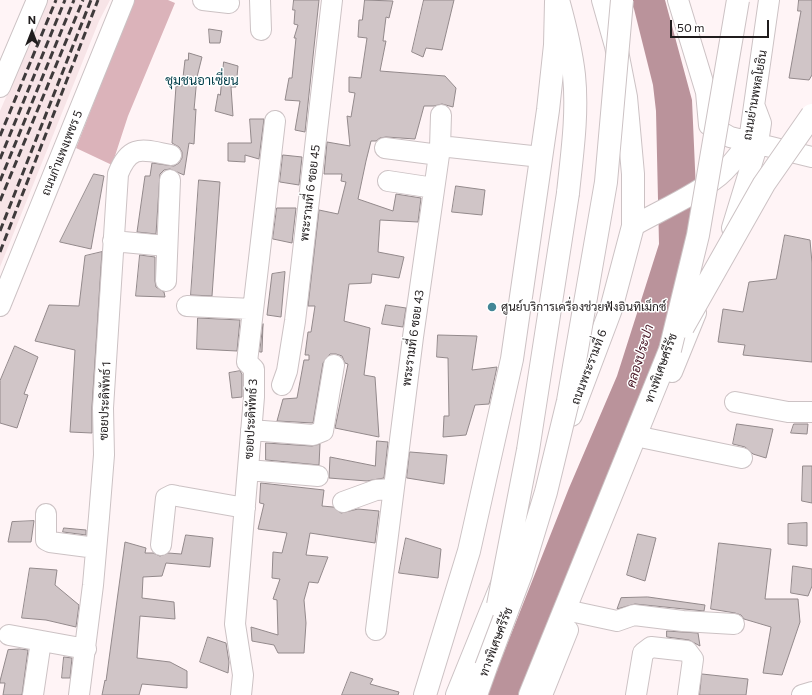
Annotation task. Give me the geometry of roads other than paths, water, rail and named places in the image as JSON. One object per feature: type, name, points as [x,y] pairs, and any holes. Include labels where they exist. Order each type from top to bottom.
[{"type":"main road","points":[[425,695],[469,551],[512,359],[541,157],[555,44],[557,0]]},
{"type":"main road","points":[[486,667],[528,450],[568,193],[574,130],[574,76],[568,33],[557,0]]},
{"type":"main road","name":"ถนนพระรามที่ 6","points":[[457,695],[555,456],[598,346],[621,276],[642,221],[633,174],[626,97],[616,46],[603,0]]},
{"type":"main road","name":"ทางพิเศษศรีรัช","points":[[476,695],[524,566],[546,492],[568,400],[606,182],[622,0]]},
{"type":"main road","name":"ทางพิเศษศรีรัช","points":[[530,695],[670,350],[698,235],[738,0]]},
{"type":"main road","points":[[670,350],[764,184],[812,115]]},
{"type":"street","points":[[0,87],[37,0]]},
{"type":"street","name":"ถนนกำแพงเพชร 5","points":[[0,306],[124,0]]},
{"type":"street","points":[[204,0],[229,3]]},
{"type":"street","points":[[260,0],[261,30]]},
{"type":"street","name":"พระรามที่ 6 ซอย 45","points":[[282,385],[287,371],[295,321],[332,0]]},
{"type":"street","points":[[678,0],[706,92],[709,125],[730,137],[809,151]]},
{"type":"street","name":"ถนนย่านพหลโยธิน","points":[[642,221],[704,188],[720,175],[753,142],[755,107],[770,0]]},
{"type":"street","name":"พระรามที่ 6 ซอย 43","points":[[376,630],[393,489],[439,152],[442,115]]},
{"type":"street","name":"ซอยประดิพัทธ์ 3","points":[[241,695],[243,675],[235,624],[251,430],[254,369],[247,362],[275,121]]},
{"type":"street","points":[[542,695],[645,438],[720,261],[741,201],[753,142]]},
{"type":"street","points":[[385,148],[439,152],[448,147],[541,157]]},
{"type":"street","name":"ซอยประดิพัทธ์ 1","points":[[79,695],[86,649],[104,454],[103,408],[118,174],[122,162],[129,154],[139,149],[171,154]]},
{"type":"street","points":[[166,281],[166,246],[170,180]]},
{"type":"street","points":[[388,180],[434,188]]},
{"type":"street","points":[[113,241],[166,246]]},
{"type":"street","points":[[187,306],[253,309]]},
{"type":"street","points":[[251,430],[313,436],[323,431],[334,365]]},
{"type":"street","points":[[735,402],[788,412],[812,412]]},
{"type":"street","points":[[645,438],[742,458]]},
{"type":"street","points":[[248,470],[318,476]]},
{"type":"street","points":[[343,502],[376,490],[393,489]]},
{"type":"street","points":[[161,545],[166,498],[168,496],[177,496],[245,508]]},
{"type":"street","points":[[46,514],[46,540],[50,542],[96,548]]},
{"type":"street","points":[[575,612],[617,621],[634,615],[734,624]]},
{"type":"street","points":[[9,635],[86,649]]},
{"type":"street","points":[[33,695],[41,641]]},
{"type":"street","points":[[636,695],[643,653],[651,646],[687,651],[691,654],[693,658],[688,695]]},
{"type":"street","points":[[802,695],[812,692]]},
{"type":"water","name":"คลองประปา","points":[[630,0],[665,0],[692,100],[696,191],[691,246],[648,389],[521,695],[487,695],[569,488],[617,376],[659,244],[656,111],[653,85],[634,9]]},
{"type":"railway","points":[[0,136],[56,0]]},
{"type":"railway","points":[[0,159],[65,0]]},
{"type":"railway","points":[[0,181],[74,0]]},
{"type":"railway","points":[[0,201],[83,0]]},
{"type":"railway","points":[[0,231],[91,0]]},
{"type":"railway","points":[[0,252],[98,0]]},
{"type":"place","name":"ศูนย์บริการเครื่องช่วยฟังอินทิเม็กซ์","points":[[492,307]]},
{"type":"district","name":"ชุมชนอาเซี่ยน","points":[[202,81]]}]
